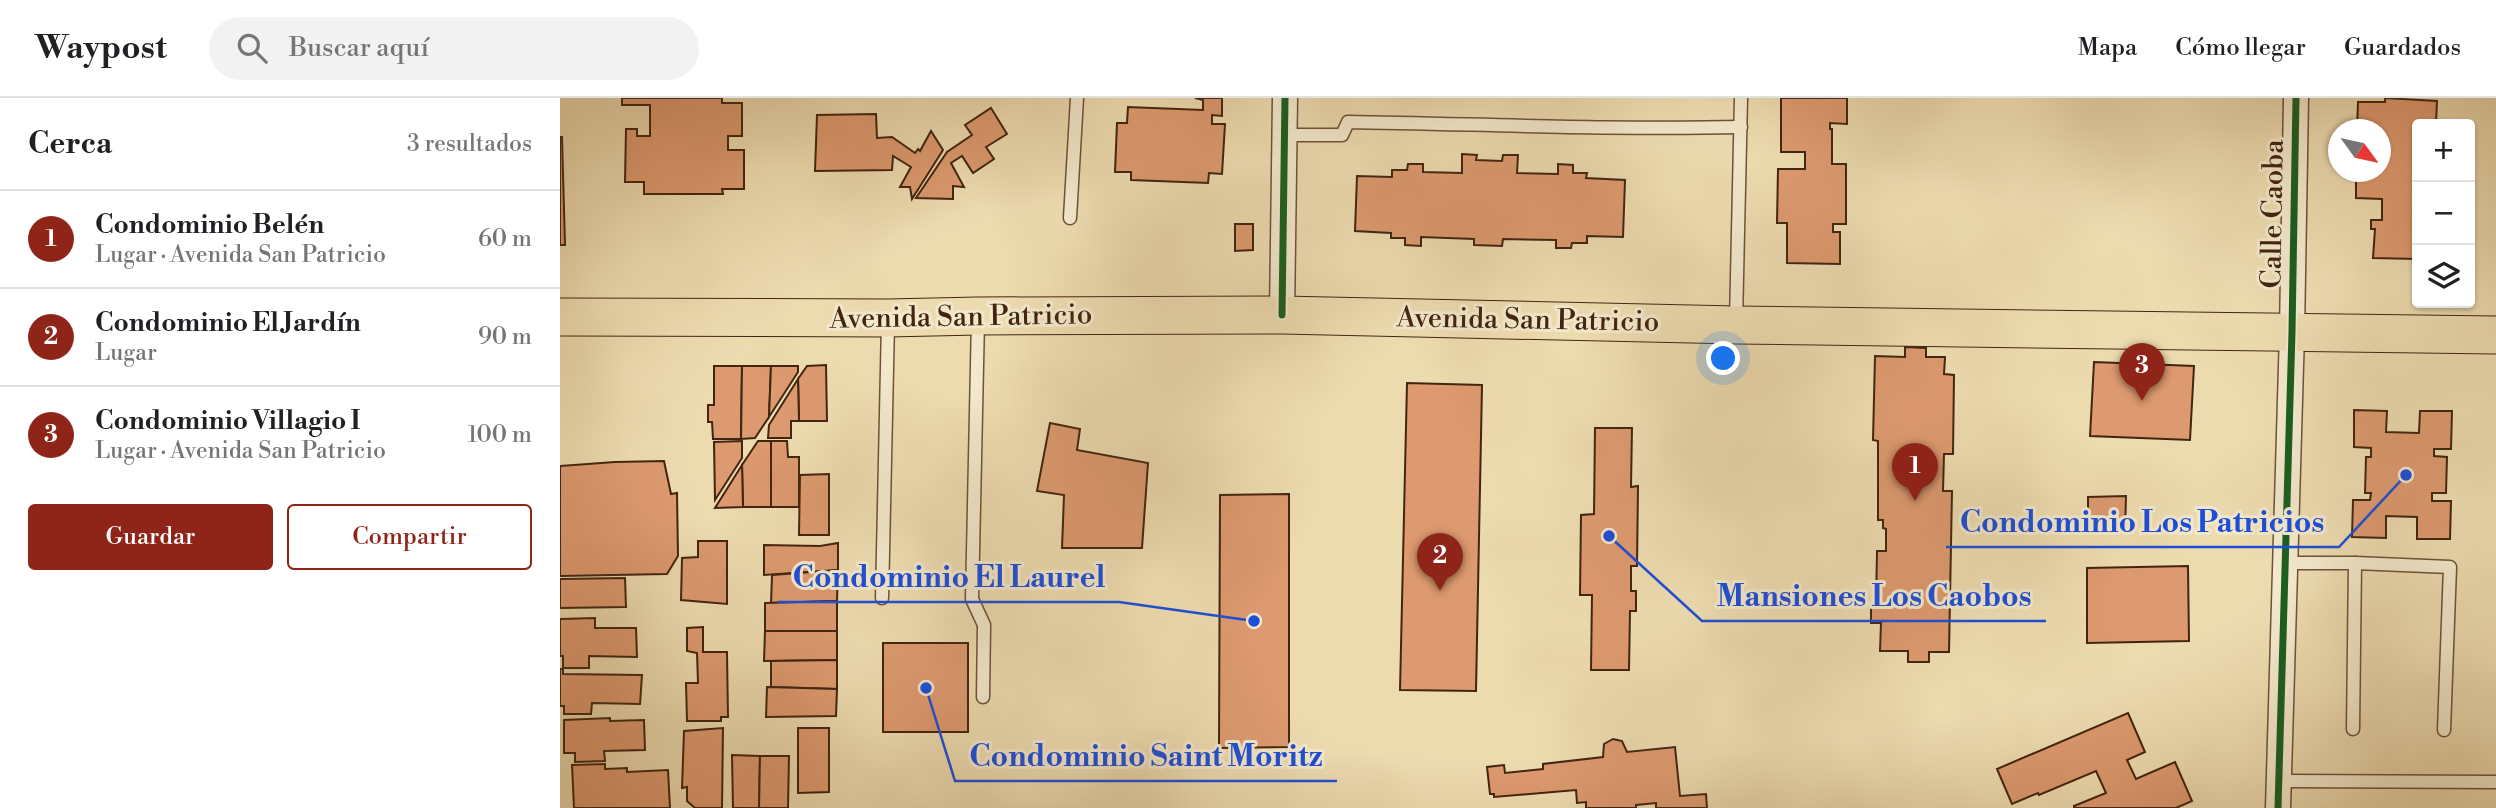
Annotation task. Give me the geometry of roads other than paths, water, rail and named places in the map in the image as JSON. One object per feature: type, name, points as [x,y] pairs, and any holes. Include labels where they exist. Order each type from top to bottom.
[{"type":"main road","name":"Avenida San Patricio","points":[[560,317],[1282,315],[1736,326],[2496,335]]},
{"type":"street","points":[[1282,315],[1285,98]]},
{"type":"street","name":"Calle Caoba","points":[[2278,808],[2296,98]]},
{"type":"lane","points":[[1070,218],[1077,98]]},
{"type":"lane","points":[[1736,326],[1741,98]]},
{"type":"lane","points":[[1285,135],[1342,135],[1348,122],[1586,128],[1741,127]]},
{"type":"lane","points":[[978,316],[972,599],[984,625],[984,697]]},
{"type":"lane","points":[[883,598],[888,318]]},
{"type":"lane","points":[[2285,563],[2450,567],[2444,730]]},
{"type":"lane","points":[[2353,729],[2355,563]]},
{"type":"lane","points":[[2279,781],[2496,782]]},
{"type":"place","name":"Condominio Villagio I","points":[[2142,401]]},
{"type":"place","name":"Condominio Los Patricios","points":[[2406,475]]},
{"type":"place","name":"Condominio Belén","points":[[1915,501]]},
{"type":"place","name":"Mansiones Los Caobos","points":[[1609,536]]},
{"type":"place","name":"Condominio El Jardín","points":[[1440,591]]},
{"type":"place","name":"Condominio El Laurel","points":[[1254,621]]},
{"type":"place","name":"Condominio Saint Moritz","points":[[926,688]]}]
